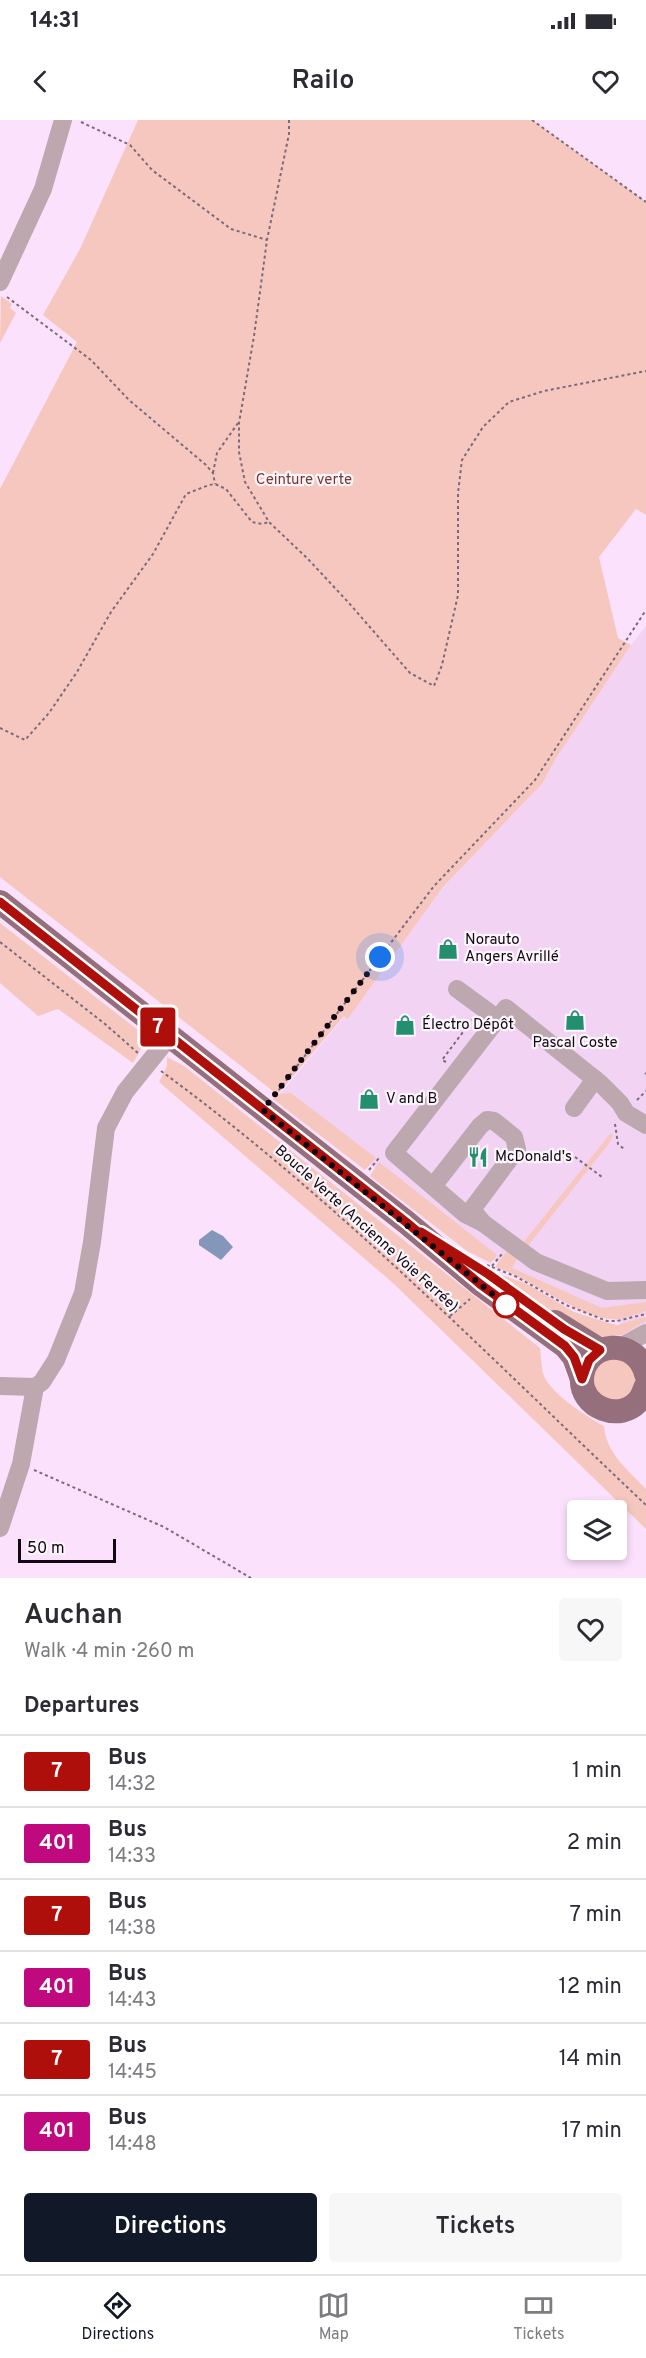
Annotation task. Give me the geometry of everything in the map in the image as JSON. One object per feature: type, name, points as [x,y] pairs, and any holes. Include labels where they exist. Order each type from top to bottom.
[{"type":"main road","points":[[0,902],[170,1036],[267,1104],[406,1222],[487,1290],[565,1346],[574,1357],[588,1399],[595,1406],[616,1412],[638,1411],[645,1371],[636,1355],[610,1349],[564,1329],[488,1274],[406,1222]]},
{"type":"main road","points":[[582,1379],[589,1360],[610,1349]]},
{"type":"street","points":[[1,288],[72,121]]},
{"type":"street","points":[[457,989],[498,1018]]},
{"type":"street","points":[[646,1125],[626,1113],[595,1079],[506,1008],[394,1153],[465,1214],[483,1223],[529,1259],[599,1289],[615,1292],[646,1290]]},
{"type":"street","points":[[0,1528],[21,1464],[36,1387],[42,1382],[56,1360],[83,1293],[92,1242],[106,1128],[125,1092],[170,1036]]},
{"type":"street","points":[[574,1108],[595,1079]]},
{"type":"street","points":[[434,1185],[480,1126],[487,1120],[495,1121],[514,1137],[516,1149],[473,1208],[483,1223]]},
{"type":"street","points":[[610,1349],[646,1332]]},
{"type":"street","points":[[0,1386],[36,1387]]},
{"type":"path","points":[[289,120],[289,134],[267,240],[239,423],[239,452],[245,482],[269,522],[340,593],[410,673],[434,686],[442,665],[458,595],[458,493],[462,460],[483,427],[509,402],[544,391],[646,371]]},
{"type":"path","points":[[532,120],[646,202]]},
{"type":"path","points":[[72,121],[130,145],[152,170],[231,229],[267,240]]},
{"type":"path","points":[[1,288],[91,360],[129,400],[213,473]]},
{"type":"path","points":[[215,484],[213,473],[217,453],[239,423]]},
{"type":"path","points":[[0,728],[25,740],[49,713],[77,672],[111,612],[153,554],[186,494],[215,484],[226,489],[252,522],[262,524],[269,522]]},
{"type":"path","points":[[267,1104],[434,886],[535,780],[646,610]]},
{"type":"path","name":"Boucle Verte (Ancienne Voie Ferrée)","points":[[0,942],[105,1024],[149,1062],[207,1104],[314,1192],[646,1505]]},
{"type":"path","points":[[442,1060],[475,1016]]},
{"type":"path","points":[[629,1104],[639,1100],[646,1091]]},
{"type":"path","points":[[366,1175],[380,1156]]},
{"type":"path","points":[[575,1157],[602,1177]]},
{"type":"path","points":[[489,1271],[491,1267],[517,1277],[566,1305],[607,1321],[646,1314]]},
{"type":"path","points":[[449,1317],[470,1300],[475,1291]]},
{"type":"path","points":[[21,1464],[164,1527],[251,1578]]},
{"type":"shaded area","points":[[646,626],[646,1344],[602,1310],[505,1269],[280,1094],[345,1016],[349,1018],[443,887],[542,784],[555,760]]},
{"type":"green space","name":"Ceinture verte","points":[[138,120],[532,120],[646,202],[646,515],[636,509],[599,557],[618,638],[631,645],[555,760],[542,784],[443,887],[348,1019],[344,1016],[278,1094],[291,1093],[376,1158],[365,1170],[273,1099],[276,1094],[269,1088],[0,877],[0,489],[77,342],[43,315],[80,249]]},
{"type":"green space","points":[[1,296],[12,304],[10,308],[16,313],[0,343]]},
{"type":"green space","points":[[0,923],[138,1030],[144,1038],[133,1063],[58,1009],[38,1016],[0,983]]},
{"type":"green space","points":[[167,1057],[184,1066],[540,1348],[542,1370],[552,1388],[588,1417],[604,1426],[613,1453],[646,1489],[646,1529],[627,1511],[627,1500],[616,1500],[394,1284],[159,1082],[167,1066]]},
{"type":"green space","points":[[610,1134],[613,1135],[610,1142],[527,1247],[523,1243]]},
{"type":"green space","points":[[379,1162],[497,1255],[491,1263],[467,1251],[370,1176]]},
{"type":"green space","points":[[507,1251],[517,1259],[512,1268],[602,1308],[646,1302],[646,1311],[619,1319],[590,1314],[495,1267]]},
{"type":"green space","points":[[493,1272],[525,1283],[574,1312],[617,1325],[644,1317],[646,1321],[622,1335],[605,1337],[571,1330]]},
{"type":"green space","points":[[612,1358],[628,1365],[636,1375],[637,1381],[633,1393],[616,1403],[593,1391],[593,1369]]},
{"type":"water","points":[[212,1230],[223,1236],[233,1247],[221,1260],[199,1245],[199,1240]]},
{"type":"bus line","name":"7","points":[[0,902],[406,1222],[446,1258],[509,1307],[565,1346],[574,1357],[582,1379],[589,1360],[600,1350],[564,1329],[488,1274],[421,1232]]},
{"type":"place","name":"Norauto Angers Avrillé","points":[[448,949]]},
{"type":"place","name":"Pascal Coste","points":[[575,1020]]},
{"type":"place","name":"Électro Dépôt","points":[[405,1025]]},
{"type":"place","name":"V and B","points":[[369,1099]]},
{"type":"place","name":"McDonald's","points":[[478,1157]]},
{"type":"route","points":[[380,957],[263,1110],[406,1222],[446,1258],[509,1307],[506,1305]]}]
